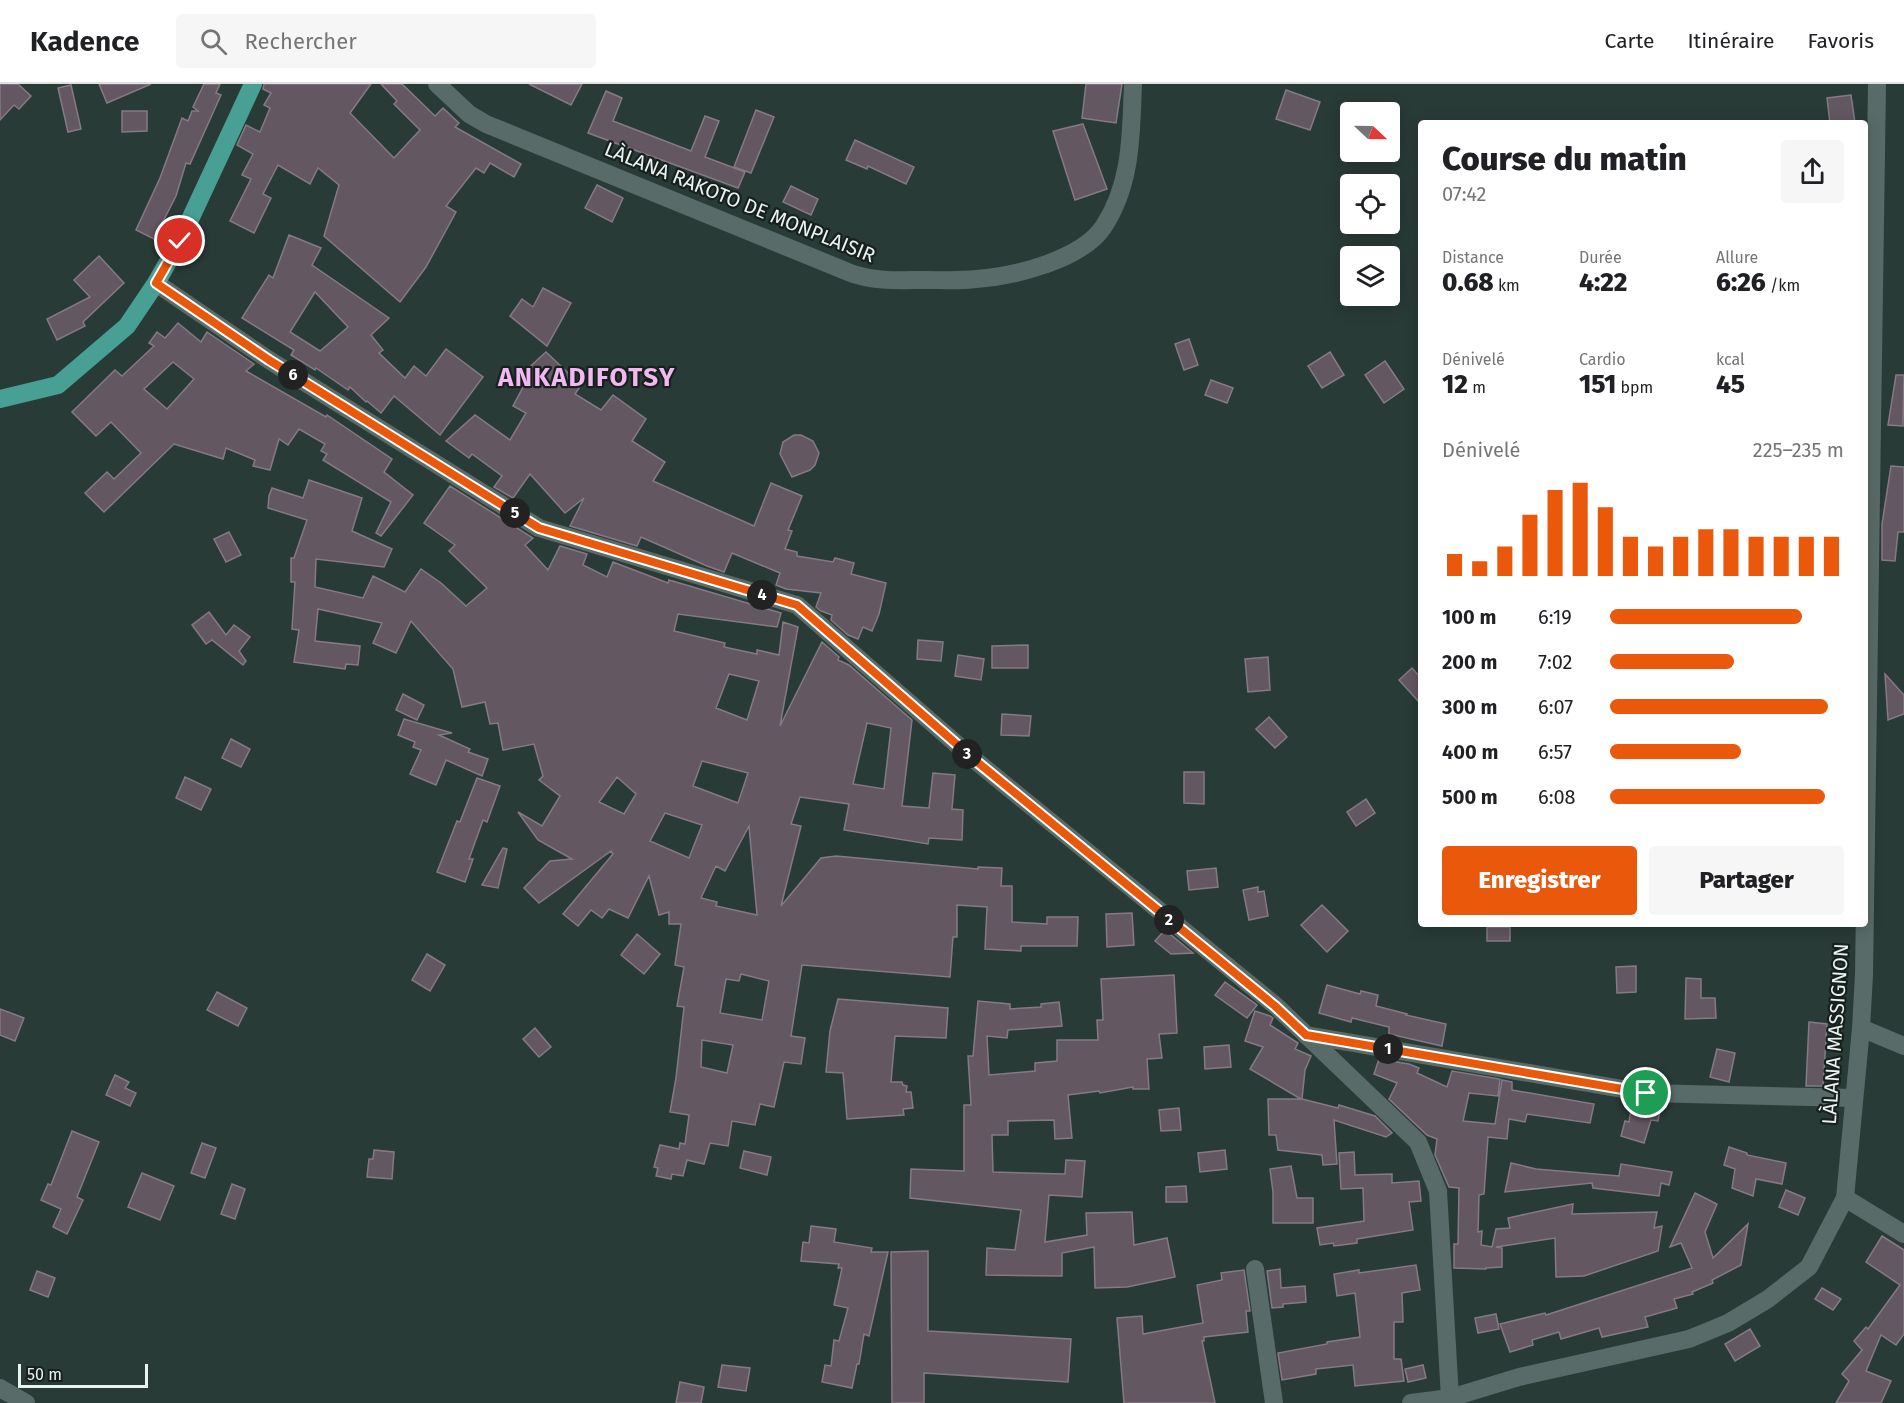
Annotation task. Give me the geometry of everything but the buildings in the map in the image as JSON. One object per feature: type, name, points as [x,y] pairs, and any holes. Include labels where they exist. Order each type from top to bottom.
[{"type":"main road","points":[[0,399],[58,385],[127,326],[156,283],[180,241],[253,84]]},
{"type":"street","name":"LÀLANA RAKOTO DE MONPLAISIR","points":[[437,84],[469,114],[486,124],[844,271],[874,281],[998,277],[1058,259],[1093,239],[1103,229],[1111,215],[1120,196],[1127,171],[1133,84]]},
{"type":"street","name":"LÀLANA MASSIGNON","points":[[1868,693],[1877,84]]},
{"type":"street","points":[[156,283],[269,360],[539,528],[797,605],[976,761],[1275,1006],[1418,1142],[1438,1191],[1450,1400]]},
{"type":"street","name":"LÀLANA MASSIGNON","points":[[1410,1403],[1450,1400],[1520,1377],[1689,1339],[1728,1323],[1768,1299],[1809,1267],[1845,1198],[1861,1028],[1865,927]]},
{"type":"street","points":[[1861,1028],[1904,1046]]},
{"type":"street","points":[[1306,1035],[1646,1093],[1854,1098]]},
{"type":"street","points":[[1845,1198],[1904,1234]]},
{"type":"street","points":[[1255,1269],[1274,1403]]},
{"type":"street","points":[[0,1388],[26,1403]]},
{"type":"district","name":"ANKADIFOTSY","points":[[587,377]]},
{"type":"route","points":[[180,241],[156,283],[269,360],[539,528],[797,605],[976,761],[1275,1006],[1306,1035],[1646,1093]]}]
